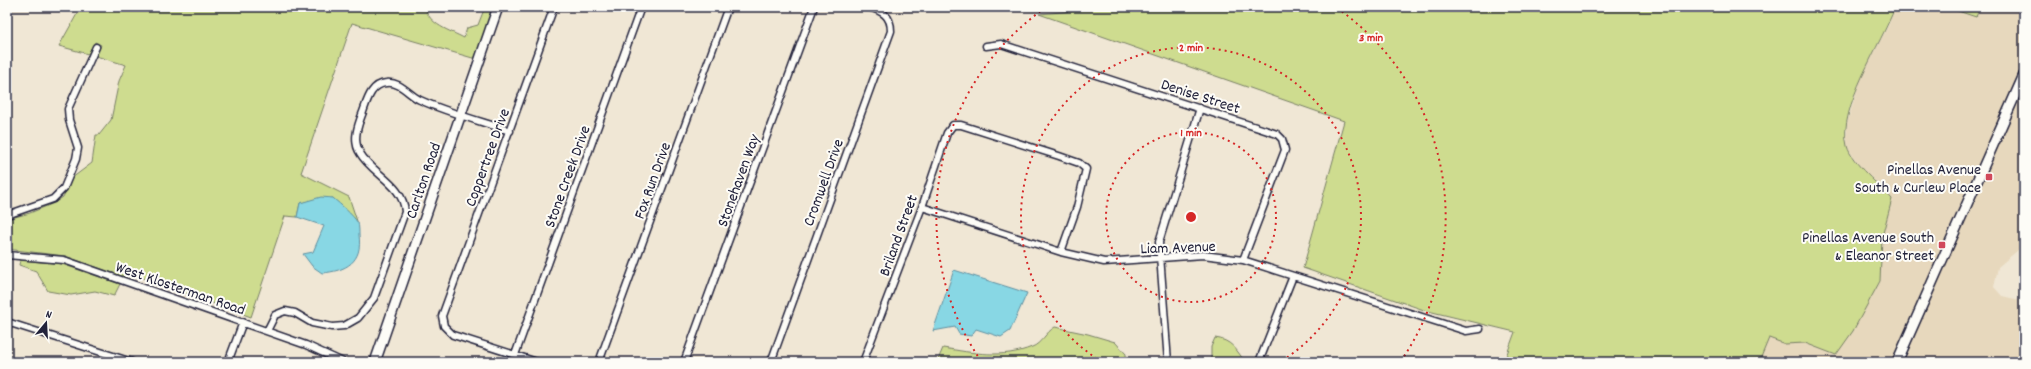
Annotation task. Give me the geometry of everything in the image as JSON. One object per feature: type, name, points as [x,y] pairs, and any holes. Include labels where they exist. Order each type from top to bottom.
[{"type":"street","name":"Carlton Road","points":[[375,362],[498,7]]},
{"type":"street","name":"Coppertree Drive","points":[[515,355],[449,333],[444,326],[442,316],[554,7]]},
{"type":"street","name":"Stone Creek Drive","points":[[515,355],[641,7]]},
{"type":"street","name":"Fox Run Drive","points":[[599,362],[728,7]]},
{"type":"street","name":"Stonehaven Way","points":[[684,362],[814,7]]},
{"type":"street","name":"Cromwell Drive","points":[[771,362],[891,31],[890,22],[883,12],[868,7]]},
{"type":"street","name":"Denise Street","points":[[986,46],[1001,44],[1274,132],[1280,136],[1285,146],[1285,150],[1244,260]]},
{"type":"street","points":[[7,215],[53,199],[64,188],[76,159],[78,148],[68,117],[69,106],[96,47]]},
{"type":"street","points":[[1897,362],[2024,75]]},
{"type":"street","points":[[268,331],[275,315],[285,311],[295,313],[318,324],[344,326],[352,323],[361,316],[374,298],[405,212],[400,194],[361,155],[357,146],[357,127],[372,90],[385,83],[393,83],[421,101],[510,131]]},
{"type":"street","points":[[1168,362],[1159,259],[1160,235],[1200,108]]},
{"type":"street","name":"Briland Street","points":[[863,362],[922,207],[947,133],[953,125],[961,125],[1059,156],[1078,163],[1086,169],[1077,207],[1061,252]]},
{"type":"street","name":"Liam Avenue","points":[[922,207],[1061,252],[1104,262],[1203,255],[1244,260],[1466,331],[1480,330]]},
{"type":"street","name":"West Klosterman Road","points":[[7,255],[64,260],[306,344],[343,362]]},
{"type":"street","points":[[1259,362],[1293,276]]},
{"type":"street","points":[[7,322],[132,362]]},
{"type":"street","points":[[228,362],[243,322]]},
{"type":"street","points":[[515,355],[537,362]]},
{"type":"shaded area","points":[[1895,7],[1946,7],[1976,17],[1980,7],[2024,7],[2024,66],[1893,362],[1759,362],[1768,338],[1796,343],[1805,343],[1836,355],[1880,281],[1882,237],[1886,218],[1882,188],[1859,166],[1847,147],[1847,123],[1860,80],[1889,24]]},
{"type":"shaded area","points":[[2024,84],[2024,245],[1998,267],[1994,287],[2002,296],[2024,301],[2024,349],[2011,362],[1901,362]]},
{"type":"green space","points":[[86,7],[425,7],[427,13],[435,23],[464,38],[467,28],[478,25],[485,7],[494,7],[476,59],[352,23],[301,173],[349,197],[358,224],[333,198],[300,203],[297,217],[285,216],[251,317],[127,272],[124,277],[65,256],[7,249],[7,219],[30,213],[54,203],[63,197],[72,178],[92,163],[96,135],[99,135],[111,120],[119,81],[126,65],[96,56],[101,45],[95,42],[88,54],[59,46],[77,14]]},
{"type":"green space","points":[[1076,7],[1167,7],[1172,9],[1180,7],[1895,7],[1854,95],[1848,114],[1846,131],[1847,146],[1854,160],[1892,199],[1882,237],[1880,281],[1853,331],[1836,355],[1805,343],[1785,344],[1769,338],[1759,362],[1504,362],[1515,332],[1424,310],[1303,268],[1344,121],[1039,14],[1073,11]]},
{"type":"green space","points":[[1946,7],[1980,7],[1976,17]]},
{"type":"green space","points":[[20,260],[62,264],[120,284],[114,296],[95,291],[71,295],[48,291],[36,271],[19,265]]},
{"type":"green space","points":[[1055,327],[1088,334],[1115,342],[1126,354],[1126,362],[937,362],[943,348],[988,354],[1021,351],[1032,347],[1041,341]]},
{"type":"green space","points":[[1215,338],[1221,339],[1233,346],[1245,362],[1211,362],[1211,347]]},
{"type":"water","points":[[321,197],[333,198],[356,220],[359,226],[360,244],[358,252],[351,263],[338,270],[322,273],[312,266],[303,254],[313,252],[324,226],[297,217],[300,203]]},
{"type":"water","points":[[954,270],[1027,293],[1010,331],[1001,337],[976,329],[971,336],[959,334],[955,327],[933,331]]},
{"type":"place","name":"Pinellas Avenue South & Curlew Place","points":[[1989,177]]},
{"type":"place","name":"Pinellas Avenue South & Eleanor Street","points":[[1942,245]]}]
